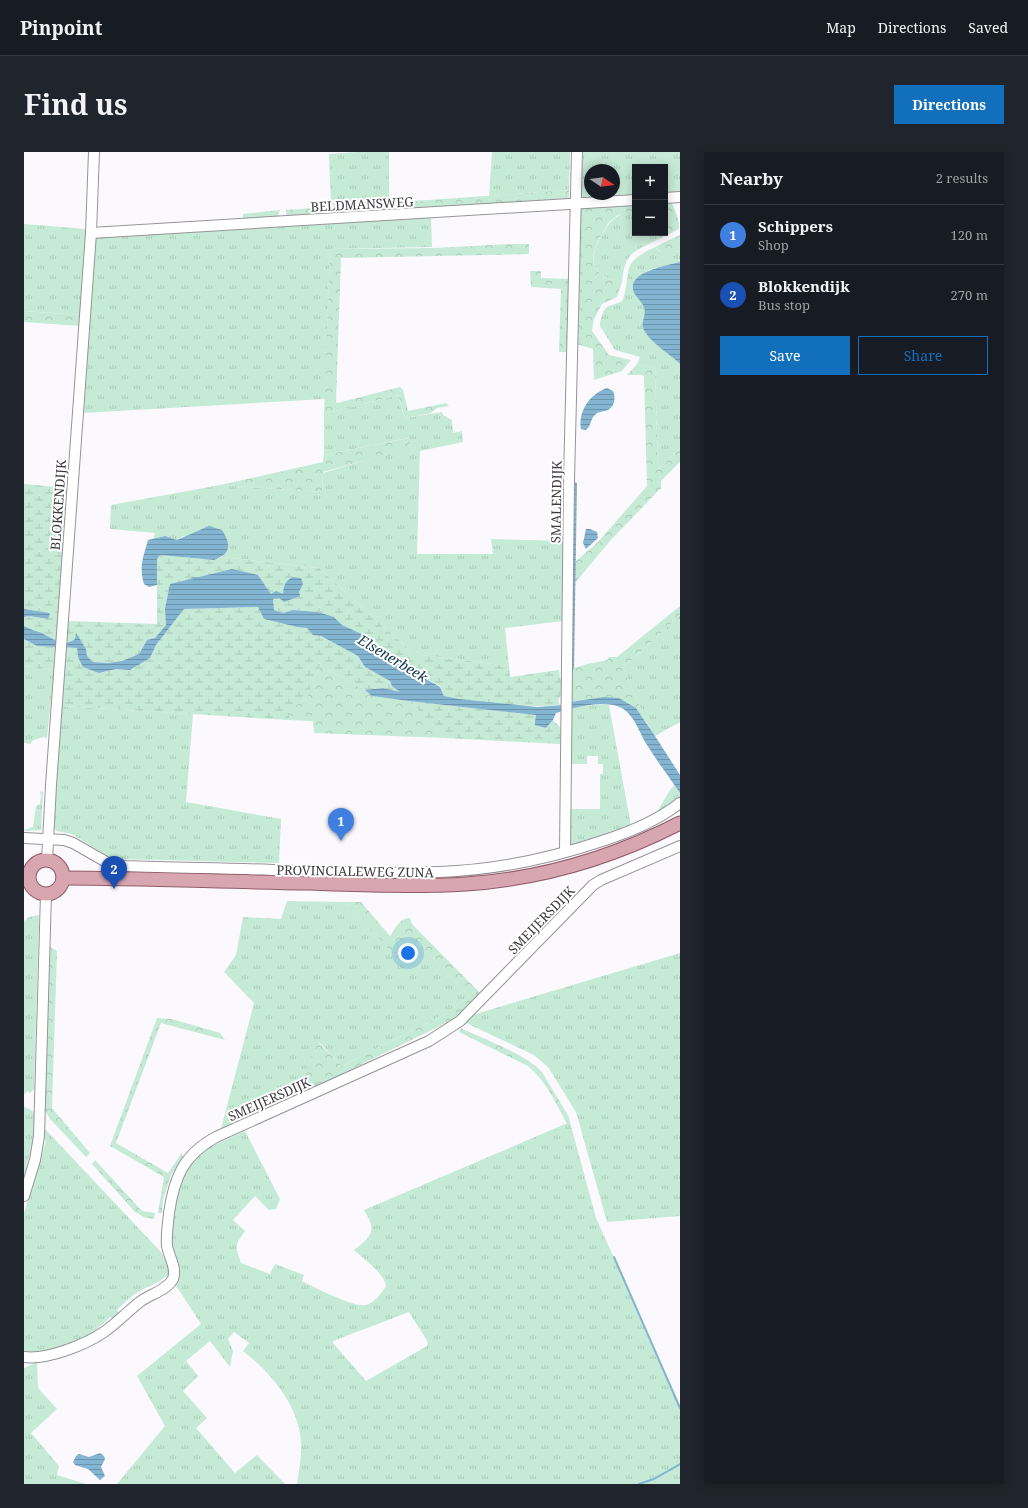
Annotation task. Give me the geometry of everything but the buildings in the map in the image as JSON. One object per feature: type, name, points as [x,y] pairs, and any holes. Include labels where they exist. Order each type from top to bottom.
[{"type":"main road","name":"PROVINCIALEWEG ZUNA","points":[[63,878],[393,885],[467,884],[505,879],[577,864],[626,847],[680,823]]},
{"type":"main road","points":[[47,860],[58,865],[62,871],[63,878],[59,888],[53,893],[46,894],[35,890],[27,877],[31,869],[36,864],[47,860]]},
{"type":"street","name":"BLOKKENDIJK","points":[[47,860],[50,785],[91,234],[94,152]]},
{"type":"street","name":"SMALENDIJK","points":[[565,852],[569,480],[577,152]]},
{"type":"street","points":[[668,198],[680,197]]},
{"type":"street","name":"BELDMANSWEG","points":[[91,234],[576,205],[632,200]]},
{"type":"street","name":"PROVINCIALEWEG ZUNA","points":[[24,838],[48,838],[73,842],[108,863],[125,866],[320,872],[440,872],[494,866],[543,858],[565,852],[618,836],[647,824],[680,803]]},
{"type":"street","name":"SMEIJERSDIJK","points":[[24,1357],[35,1358],[48,1355],[74,1347],[94,1337],[109,1328],[142,1301],[162,1290],[170,1283],[173,1278],[174,1268],[168,1248],[167,1234],[172,1195],[181,1169],[185,1162],[196,1151],[216,1137],[429,1041],[460,1021],[593,885],[601,880],[680,846]]},
{"type":"street","points":[[24,1196],[35,1160],[39,1136],[46,894]]},
{"type":"green space","points":[[389,152],[389,203],[331,206],[329,154]]},
{"type":"green space","points":[[492,152],[570,152],[569,190],[489,196]]},
{"type":"green space","points":[[583,152],[680,152],[680,192],[668,193],[668,164],[632,164],[632,195],[620,196],[620,164],[584,164],[584,197],[581,197]]},
{"type":"green space","points":[[569,190],[569,201],[287,217],[286,210]]},
{"type":"green space","points":[[671,201],[676,211],[679,229],[668,234],[668,219],[668,202]]},
{"type":"green space","points":[[632,204],[632,212],[619,215],[612,220],[608,224],[596,245],[593,260],[599,272],[612,280],[622,282],[617,297],[602,304],[594,319],[592,331],[609,355],[631,360],[622,371],[594,380],[593,349],[576,344],[579,207]]},
{"type":"green space","points":[[280,210],[277,219],[243,222],[243,214]]},
{"type":"green space","points":[[632,212],[632,236],[658,236],[659,239],[637,250],[628,258],[623,272],[622,282],[612,280],[604,276],[595,266],[594,260],[594,253],[597,244],[606,227],[611,221],[621,214]]},
{"type":"green space","points":[[431,216],[432,247],[330,249],[325,399],[84,413],[95,238],[299,226],[361,220]]},
{"type":"green space","points":[[24,224],[86,229],[80,315],[24,311]]},
{"type":"green space","points":[[680,235],[680,250],[664,253],[655,247]]},
{"type":"green space","points":[[658,236],[665,236],[659,239]]},
{"type":"green space","points":[[529,244],[529,254],[341,258],[336,402],[337,403],[400,387],[403,390],[408,411],[446,403],[449,406],[437,408],[431,413],[405,418],[398,395],[324,414],[330,249],[435,248]]},
{"type":"green space","points":[[655,247],[659,251],[675,252],[680,250],[680,262],[651,269],[645,272],[634,291],[645,308],[645,332],[680,364],[680,448],[659,469],[655,368],[637,364],[640,357],[615,350],[600,326],[600,321],[605,309],[623,300],[629,268],[632,263],[636,258]]},
{"type":"green space","points":[[530,271],[541,271],[541,278],[570,279],[568,352],[559,352],[561,289],[531,287]]},
{"type":"green space","points":[[24,311],[80,315],[79,326],[24,322]]},
{"type":"green space","points":[[637,364],[655,368],[658,469],[680,448],[680,462],[661,481],[661,488],[610,541],[574,584],[574,563],[598,542],[647,486],[644,376],[627,375]]},
{"type":"green space","points":[[398,395],[405,418],[442,412],[443,415],[452,420],[453,433],[462,431],[463,442],[420,451],[417,554],[493,554],[491,539],[564,541],[563,621],[505,628],[509,666],[414,654],[319,568],[222,557],[229,548],[183,536],[177,540],[165,536],[153,539],[155,533],[110,529],[111,505],[220,485],[322,492],[323,473],[410,447],[408,438],[324,455],[324,414]]},
{"type":"green space","points":[[409,438],[410,448],[323,472],[322,492],[220,485],[323,462],[324,455]]},
{"type":"green space","points":[[24,484],[68,488],[56,642],[44,634],[24,626],[24,617],[29,616],[48,619],[50,613],[24,609]]},
{"type":"green space","points":[[160,555],[214,560],[222,557],[319,568],[414,654],[509,666],[510,677],[559,670],[560,678],[564,681],[562,694],[558,700],[560,705],[502,705],[444,696],[440,686],[410,669],[394,654],[386,656],[366,636],[342,625],[334,617],[318,612],[293,610],[283,613],[274,610],[273,599],[299,592],[303,584],[284,594],[271,594],[258,575],[165,609],[166,625],[155,638],[147,640],[139,654],[122,661],[108,663],[93,662],[87,656],[86,649],[76,634],[75,639],[72,642],[66,642],[67,621],[157,624],[157,559]]},
{"type":"green space","points":[[680,606],[680,615],[623,668],[648,725],[636,708],[619,698],[571,702],[571,669],[607,660],[609,657],[617,657]]},
{"type":"green space","points":[[258,607],[264,619],[307,628],[313,635],[321,636],[358,656],[365,667],[390,681],[401,693],[383,688],[365,690],[320,665],[306,699],[293,707],[288,720],[61,706],[65,648],[77,648],[78,657],[99,673],[116,669],[130,670],[150,658],[156,645],[184,609]]},
{"type":"green space","points":[[680,615],[680,722],[655,736],[648,725],[623,668]]},
{"type":"green space","points":[[24,639],[37,646],[55,647],[54,670],[24,666]]},
{"type":"green space","points":[[320,665],[365,690],[372,696],[409,701],[445,738],[314,733],[313,721],[288,720],[293,707],[306,699]]},
{"type":"green space","points":[[24,666],[54,670],[47,738],[43,737],[32,741],[31,744],[24,743]]},
{"type":"green space","points":[[409,701],[537,715],[546,728],[553,720],[561,728],[560,744],[445,738]]},
{"type":"green space","points":[[605,704],[609,705],[631,826],[593,840],[572,845],[570,841],[570,809],[600,809],[600,774],[603,774],[603,764],[598,764],[598,756],[587,756],[587,764],[570,764],[571,707]]},
{"type":"green space","points":[[61,706],[193,714],[186,802],[281,819],[279,863],[117,859],[104,854],[72,834],[56,831],[54,827],[55,780]]},
{"type":"green space","points":[[675,785],[680,793],[680,811],[657,823],[652,820],[670,790]]},
{"type":"green space","points":[[40,791],[43,792],[41,830],[24,831],[33,827],[36,806],[40,804]]},
{"type":"green space","points":[[287,901],[345,902],[384,943],[408,956],[412,942],[417,942],[469,996],[447,1013],[342,1066],[319,1042],[316,1045],[302,1084],[222,1125],[254,1003],[224,972],[236,955],[243,917],[281,919]]},
{"type":"green space","points":[[345,902],[361,902],[390,936],[403,919],[410,918],[412,924],[482,995],[456,1017],[440,1026],[219,1134],[222,1125],[302,1084],[317,1041],[342,1066],[447,1013],[469,996],[417,942],[412,942],[407,959],[400,961]]},
{"type":"green space","points":[[39,915],[35,1088],[30,1093],[28,1091],[24,1094],[24,921],[29,917]]},
{"type":"green space","points":[[48,946],[57,951],[52,1108],[90,1153],[86,1157],[50,1119],[44,1109]]},
{"type":"green space","points":[[680,953],[680,1216],[607,1222],[576,1112],[548,1067],[534,1055],[462,1021],[469,1016]]},
{"type":"green space","points":[[157,1018],[172,1019],[220,1033],[225,1040],[161,1023],[116,1143],[168,1173],[181,1154],[183,1157],[171,1175],[163,1200],[162,1213],[158,1213],[164,1177],[110,1146]]},
{"type":"green space","points":[[461,1028],[504,1047],[535,1065],[542,1072],[569,1117],[570,1122],[567,1124],[555,1100],[545,1085],[528,1066],[459,1032]]},
{"type":"green space","points":[[24,1107],[33,1111],[35,1120],[32,1145],[24,1175]]},
{"type":"green space","points":[[570,1122],[596,1218],[680,1405],[680,1484],[297,1484],[301,1441],[295,1414],[289,1402],[273,1379],[243,1351],[249,1343],[234,1332],[228,1339],[233,1351],[230,1367],[210,1341],[186,1361],[198,1376],[183,1391],[207,1418],[196,1428],[235,1473],[257,1455],[285,1484],[117,1484],[165,1426],[137,1376],[201,1324],[175,1284],[171,1223],[183,1168],[201,1151],[245,1131],[280,1199],[276,1209],[269,1210],[255,1196],[233,1220],[245,1231],[237,1243],[241,1263],[270,1274],[275,1264],[304,1275],[302,1281],[315,1288],[360,1305],[366,1305],[375,1300],[386,1286],[378,1271],[354,1250],[369,1237],[371,1233],[370,1223],[364,1210]],"holes":[[[409,1312],[428,1343],[427,1346],[366,1381],[333,1343],[333,1341]]]},
{"type":"green space","points":[[45,1129],[161,1252],[166,1261],[168,1270],[171,1270],[170,1277],[166,1276],[157,1283],[134,1295],[117,1310],[120,1313],[113,1320],[110,1317],[98,1328],[83,1338],[73,1343],[52,1349],[24,1352],[24,1213],[46,1141],[44,1139]]},
{"type":"green space","points":[[95,1160],[142,1211],[155,1213],[154,1219],[144,1217],[135,1212],[92,1164]]},
{"type":"green space","points":[[37,1362],[38,1388],[57,1409],[31,1433],[59,1466],[57,1475],[86,1484],[24,1484],[24,1368]]},
{"type":"water","points":[[680,262],[680,364],[649,338],[643,328],[645,310],[633,289],[634,283],[644,273]]},
{"type":"water","points":[[607,388],[614,393],[615,399],[612,406],[608,410],[599,412],[594,416],[586,430],[581,429],[581,416],[586,404],[595,394]]},
{"type":"water","points":[[575,482],[577,483],[574,669],[571,669]]},
{"type":"water","points":[[209,526],[222,530],[225,535],[228,548],[224,554],[214,560],[160,555],[157,559],[157,585],[149,587],[144,584],[142,567],[148,540],[165,536],[177,540]]},
{"type":"water","points":[[586,529],[597,532],[598,538],[586,549],[583,543]]},
{"type":"water","points":[[232,569],[258,575],[271,594],[276,591],[283,594],[284,586],[288,580],[293,577],[301,578],[303,584],[299,592],[300,596],[284,602],[279,598],[273,599],[274,610],[283,613],[293,610],[318,612],[334,617],[342,625],[366,636],[386,656],[394,654],[410,669],[440,687],[444,696],[459,699],[537,707],[563,705],[571,702],[604,697],[619,698],[636,708],[655,736],[680,775],[680,793],[647,745],[633,719],[626,711],[619,707],[592,704],[556,713],[553,720],[546,728],[535,725],[536,715],[372,696],[365,690],[383,688],[400,692],[392,686],[390,681],[365,667],[358,656],[321,636],[313,635],[307,628],[264,619],[258,607],[184,609],[156,645],[150,658],[130,670],[116,669],[99,673],[83,667],[78,657],[77,648],[37,646],[24,639],[24,626],[66,643],[75,639],[76,633],[86,649],[87,656],[93,662],[108,663],[122,661],[139,654],[147,640],[155,638],[166,625],[165,609],[170,584]]},
{"type":"water","points":[[24,609],[50,613],[48,619],[29,616],[24,617]]},
{"type":"water","points":[[100,1453],[105,1459],[101,1467],[105,1476],[100,1480],[88,1469],[75,1465],[73,1462],[79,1454],[89,1457]]},
{"type":"waterway","name":"Elsenerbeek","points":[[190,581],[193,578],[198,578]]},
{"type":"waterway","points":[[614,1257],[680,1408]]},
{"type":"waterway","points":[[639,1484],[654,1479],[680,1464]]},
{"type":"place","name":"Schippers","points":[[341,841]]},
{"type":"place","name":"Blokkendijk","points":[[114,889]]}]
